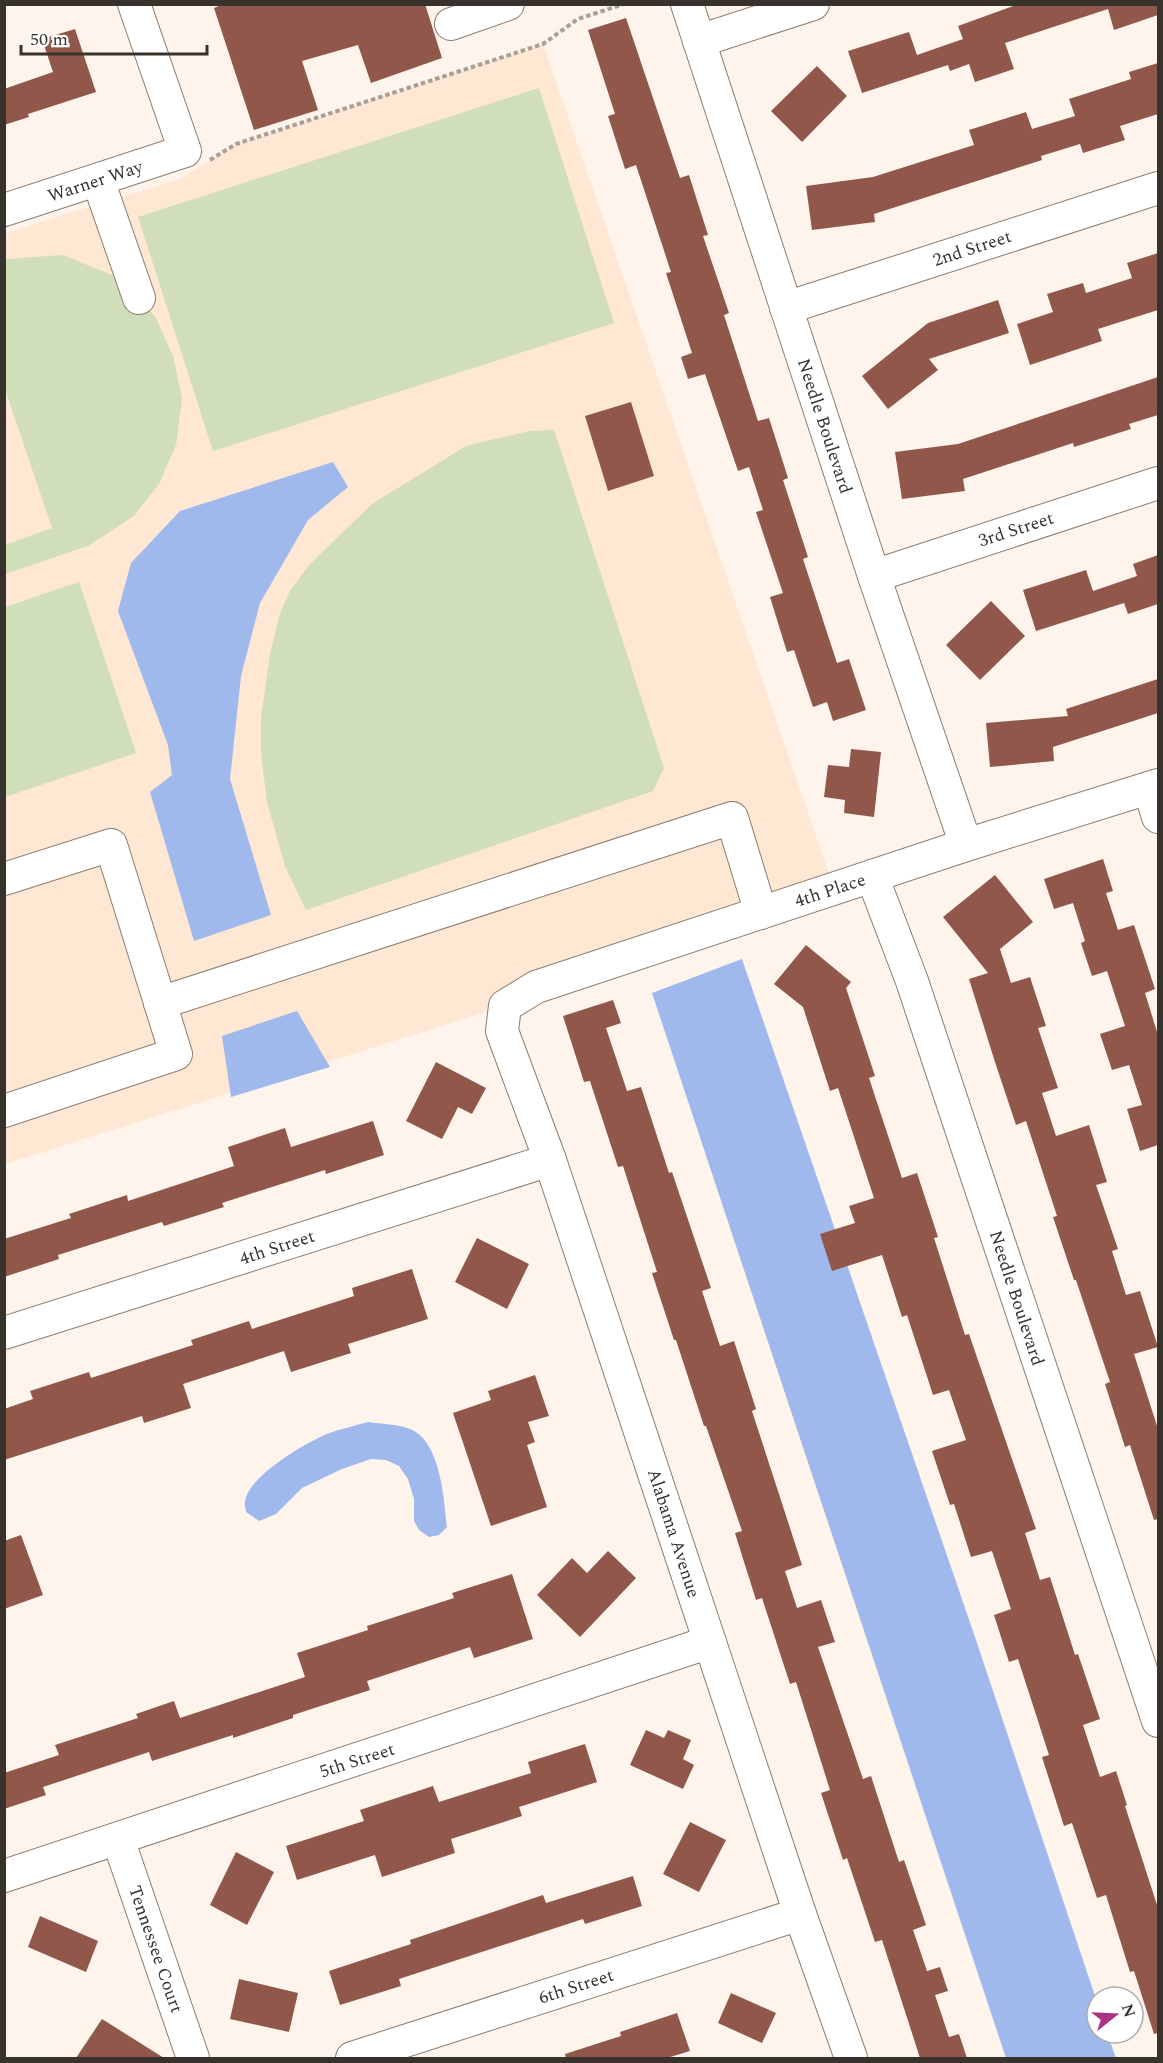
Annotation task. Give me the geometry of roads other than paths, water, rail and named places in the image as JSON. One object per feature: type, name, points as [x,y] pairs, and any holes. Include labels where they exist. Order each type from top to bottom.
[{"type":"street","name":"Warner Way","points":[[4,210],[98,180],[195,157],[134,4]]},
{"type":"street","points":[[451,24],[508,4]]},
{"type":"street","name":"Needle Boulevard","points":[[687,4],[874,576],[966,845]]},
{"type":"street","points":[[699,41],[813,4]]},
{"type":"street","points":[[98,180],[139,298]]},
{"type":"street","name":"2nd Street","points":[[786,308],[1158,188]]},
{"type":"street","name":"3rd Street","points":[[874,576],[1158,483]]},
{"type":"street","points":[[1154,786],[1158,817]]},
{"type":"street","name":"4th Place","points":[[505,1006],[536,987],[966,845],[1154,786]]},
{"type":"street","points":[[160,1003],[732,818],[762,913]]},
{"type":"street","points":[[4,879],[111,845],[176,1054],[4,1111]]},
{"type":"street","name":"Needle Boulevard","points":[[872,876],[912,981],[1158,1721]]},
{"type":"street","name":"Alabama Avenue","points":[[505,1006],[502,1031],[550,1160],[800,1914],[851,2058]]},
{"type":"street","name":"4th Street","points":[[4,1333],[550,1160]]},
{"type":"street","name":"5th Street","points":[[4,1876],[710,1642]]},
{"type":"street","name":"Tennessee Court","points":[[118,1839],[193,2058]]},
{"type":"street","name":"6th Street","points":[[352,2058],[800,1914]]},
{"type":"water","points":[[333,462],[348,487],[308,520],[260,603],[241,676],[230,779],[271,915],[194,941],[150,792],[172,775],[168,745],[118,611],[131,563],[180,511]]},
{"type":"water","points":[[742,959],[975,1637],[1091,1985],[1085,1985],[1085,2045],[1111,2045],[1116,2058],[1006,2058],[652,993]]},
{"type":"water","points":[[297,1011],[330,1067],[231,1097],[222,1036]]},
{"type":"water","points":[[368,1422],[410,1429],[428,1446],[439,1472],[444,1502],[447,1527],[439,1535],[429,1537],[419,1530],[414,1521],[414,1499],[408,1479],[399,1466],[386,1460],[371,1459],[342,1469],[302,1488],[276,1514],[259,1521],[246,1512],[245,1503],[248,1492],[278,1462],[327,1434]]}]
